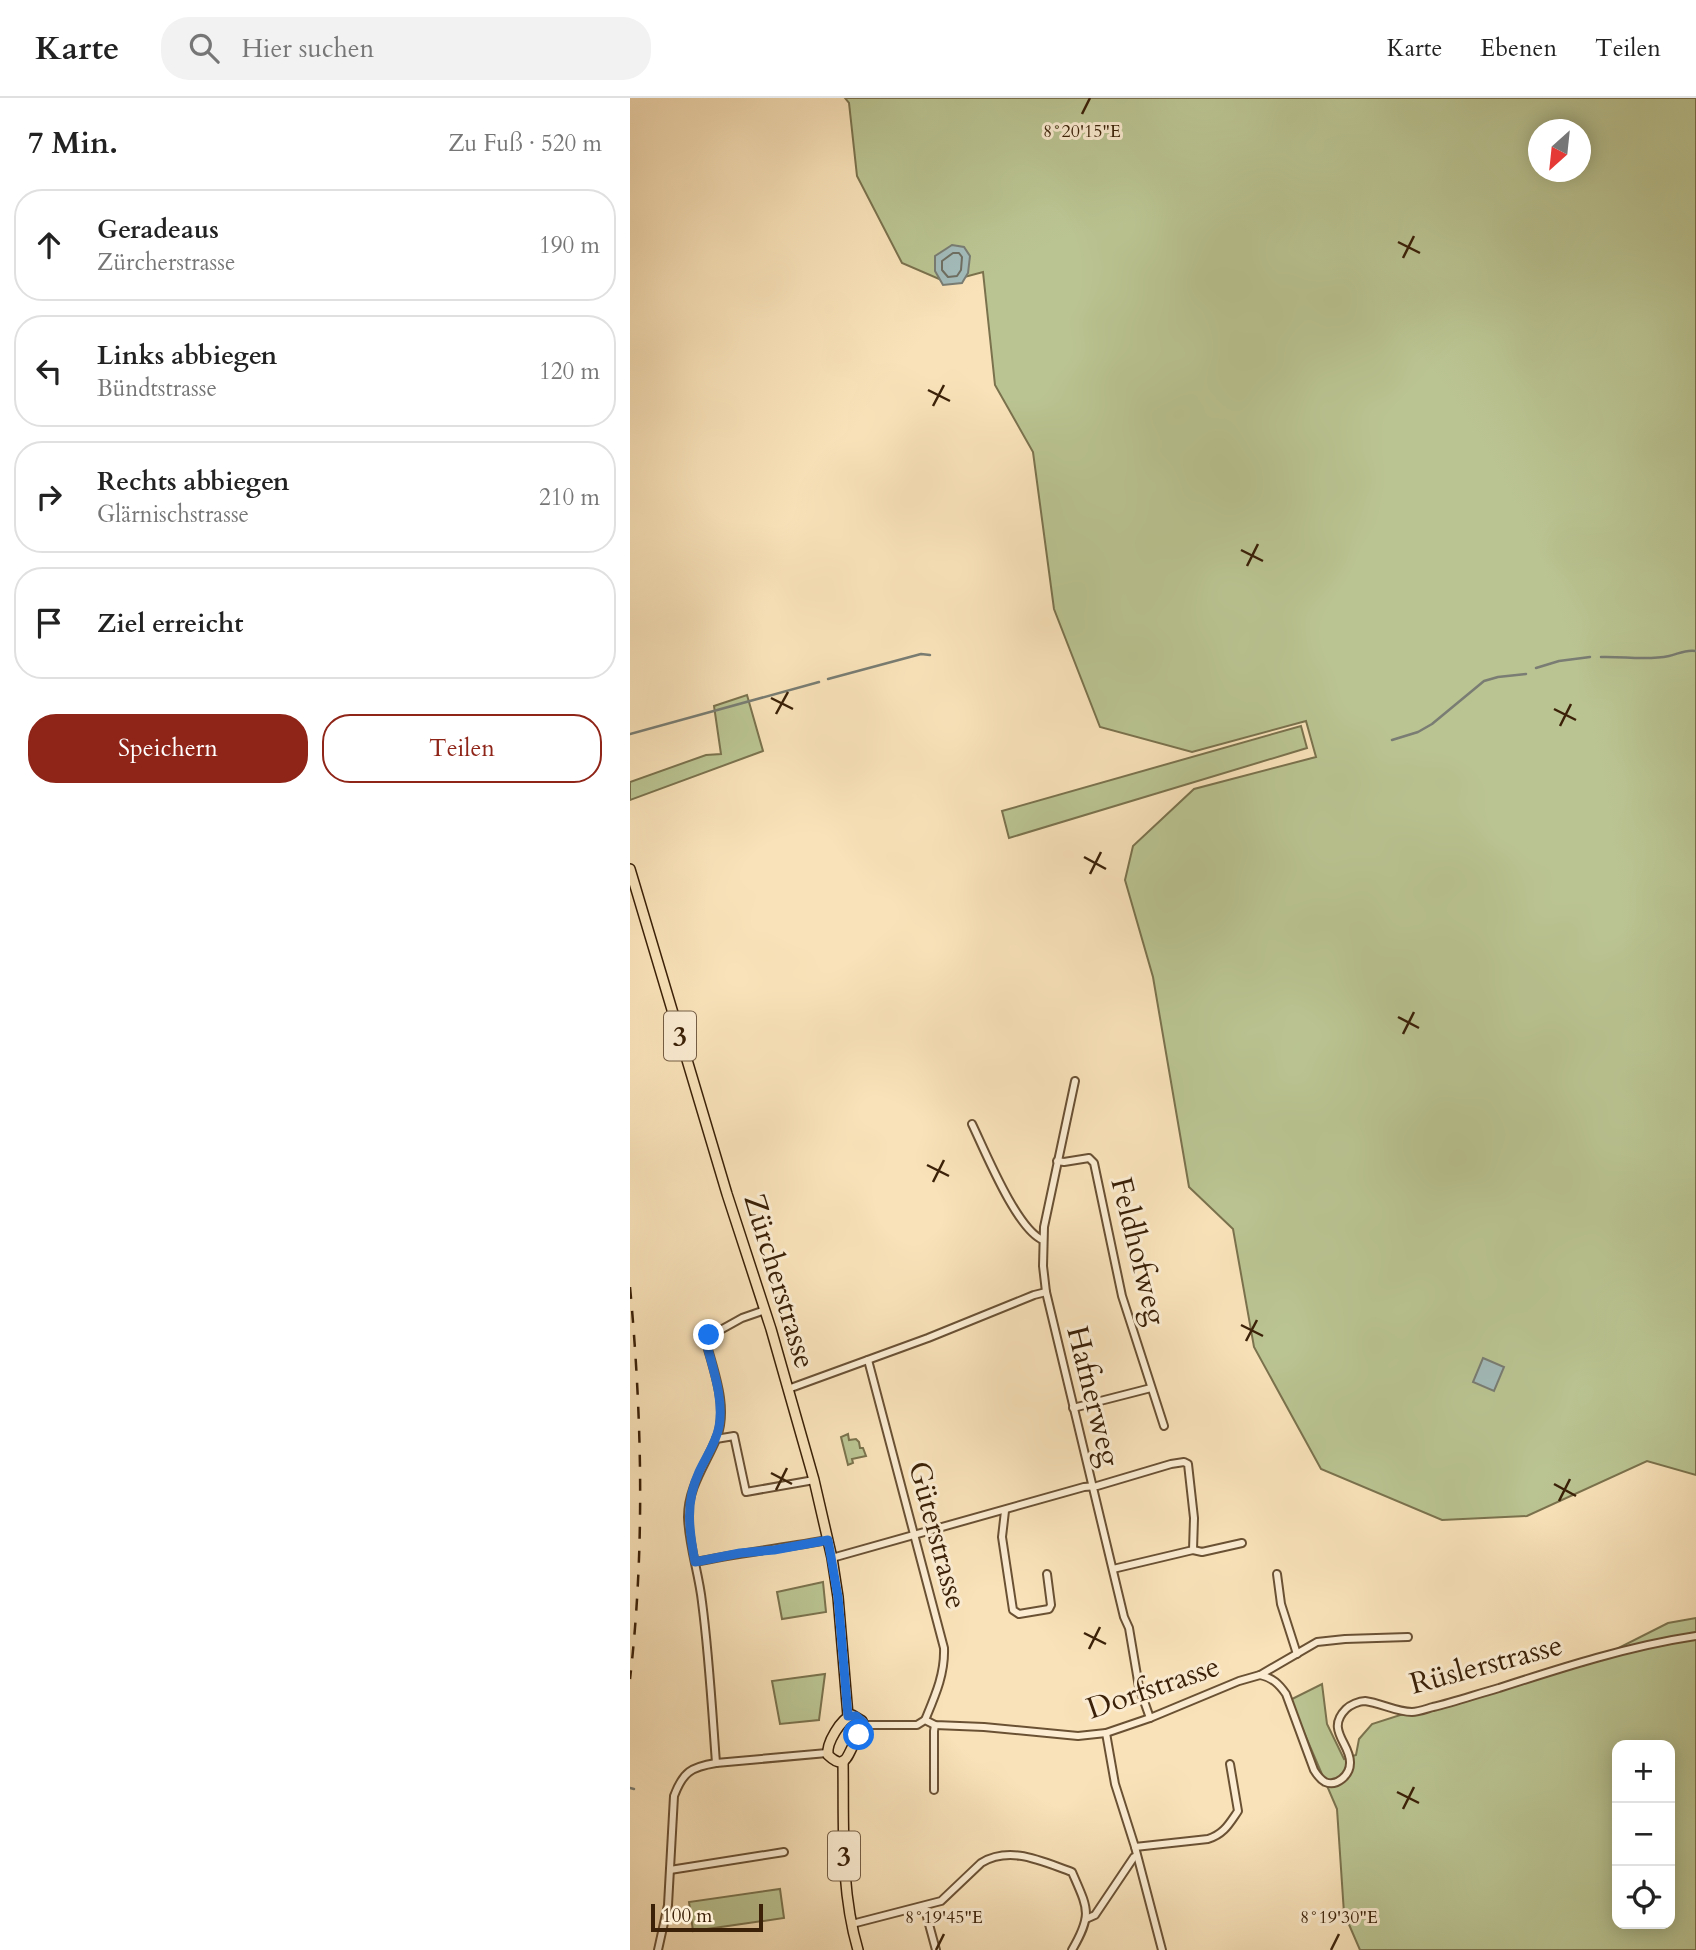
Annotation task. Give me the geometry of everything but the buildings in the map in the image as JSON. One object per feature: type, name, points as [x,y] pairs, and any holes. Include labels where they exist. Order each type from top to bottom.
[{"type":"main road","name":"Zürcherstrasse","points":[[630,869],[727,1194],[765,1310],[814,1480],[838,1597],[848,1716]]},
{"type":"main road","points":[[848,1716],[860,1718],[864,1725],[849,1755],[843,1761],[836,1762],[830,1757],[827,1753],[829,1745],[842,1720],[848,1716]]},
{"type":"main road","name":"3","points":[[843,1761],[845,1867],[858,1950]]},
{"type":"street","name":"Hafnerweg","points":[[1075,1081],[1044,1227],[1046,1292],[1129,1628],[1139,1687],[1150,1718]]},
{"type":"street","points":[[972,1124],[1022,1221],[1035,1237],[1043,1240]]},
{"type":"street","name":"Feldhofweg","points":[[1058,1161],[1089,1158],[1094,1163],[1122,1296],[1164,1426]]},
{"type":"street","points":[[788,1388],[1046,1292]]},
{"type":"street","points":[[716,1763],[704,1617],[688,1515],[698,1473],[716,1438],[721,1413],[719,1392],[706,1338],[765,1310]]},
{"type":"street","name":"Güterstrasse","points":[[868,1360],[944,1648],[942,1675],[925,1720]]},
{"type":"street","points":[[1073,1408],[1151,1388]]},
{"type":"street","points":[[716,1438],[734,1436],[746,1492],[814,1480]]},
{"type":"street","points":[[832,1558],[1184,1462],[1188,1464],[1195,1518],[1194,1550]]},
{"type":"street","points":[[1004,1511],[1002,1537],[1013,1610],[1019,1614],[1049,1609],[1051,1605],[1047,1574]]},
{"type":"street","points":[[695,1562],[828,1540]]},
{"type":"street","points":[[1113,1569],[1194,1550],[1202,1552],[1241,1543]]},
{"type":"street","points":[[1277,1574],[1280,1600],[1297,1654]]},
{"type":"street","name":"Rüslerstrasse","points":[[1260,1675],[1270,1677],[1286,1694],[1314,1770],[1322,1780],[1329,1783],[1344,1779],[1350,1768],[1350,1758],[1338,1728],[1339,1719],[1349,1706],[1362,1701],[1412,1713],[1577,1664],[1696,1636]]},
{"type":"street","name":"Dorfstrasse","points":[[925,1720],[935,1725],[1078,1736],[1106,1733],[1150,1718],[1238,1681],[1260,1675],[1317,1642],[1408,1637]]},
{"type":"street","points":[[864,1725],[917,1725],[925,1720]]},
{"type":"street","points":[[934,1790],[935,1725]]},
{"type":"street","points":[[1106,1733],[1115,1784],[1138,1856],[1162,1950]]},
{"type":"street","points":[[658,1950],[668,1905],[672,1808],[679,1784],[687,1773],[694,1768],[716,1763],[827,1753]]},
{"type":"street","points":[[1135,1847],[1208,1839],[1226,1829],[1238,1811],[1230,1764]]},
{"type":"street","points":[[670,1870],[784,1852]]},
{"type":"street","points":[[852,1924],[941,1901],[981,1863],[989,1858],[1012,1854],[1072,1872],[1082,1895],[1086,1919],[1072,1950]]},
{"type":"street","points":[[1086,1919],[1094,1915],[1134,1857],[1138,1856]]},
{"type":"street","points":[[923,1906],[936,1950]]},
{"type":"green space","points":[[845,98],[1696,98],[1696,1475],[1647,1461],[1527,1516],[1442,1520],[1321,1469],[1254,1347],[1233,1229],[1189,1187],[1153,977],[1125,880],[1133,846],[1194,789],[1316,757],[1306,721],[1192,752],[1100,727],[1054,609],[1033,452],[995,385],[983,272],[946,282],[902,263],[857,176],[849,103]]},
{"type":"green space","points":[[747,695],[763,751],[630,800],[630,782],[706,755],[721,754],[714,706]]},
{"type":"green space","points":[[1301,726],[1307,748],[1009,838],[1002,811]]},
{"type":"green space","points":[[848,1434],[849,1440],[856,1439],[859,1442],[866,1456],[852,1459],[853,1463],[848,1465],[841,1437]]},
{"type":"green space","points":[[823,1582],[826,1612],[782,1619],[777,1592]]},
{"type":"green space","points":[[1696,1618],[1696,1950],[1360,1950],[1344,1913],[1337,1809],[1290,1700],[1322,1684],[1327,1724],[1344,1759],[1356,1755],[1359,1739],[1372,1724],[1577,1664],[1583,1666],[1668,1623]]},
{"type":"green space","points":[[825,1674],[819,1720],[780,1724],[772,1681]]},
{"type":"green space","points":[[780,1889],[784,1918],[693,1931],[689,1902]]},
{"type":"water","points":[[952,245],[964,247],[970,256],[968,273],[962,283],[943,285],[935,271],[935,256]]},
{"type":"water","points":[[1483,1358],[1504,1367],[1494,1391],[1473,1382]]},
{"type":"waterway","points":[[1601,657],[1652,658],[1696,651]]},
{"type":"waterway","points":[[828,679],[921,654],[930,655]]},
{"type":"waterway","points":[[1536,668],[1559,661],[1590,657]]},
{"type":"waterway","points":[[1392,740],[1418,732],[1432,724],[1484,681],[1526,674]]},
{"type":"waterway","points":[[630,734],[819,682]]},
{"type":"waterway","points":[[630,1788],[634,1789]]},
{"type":"railway","points":[[630,1287],[640,1483],[638,1581],[630,1679]]},
{"type":"route","points":[[709,1335],[706,1342],[719,1392],[721,1413],[716,1438],[698,1473],[690,1499],[689,1534],[695,1562],[828,1540],[838,1597],[848,1716],[856,1716],[864,1723],[859,1735]]}]
